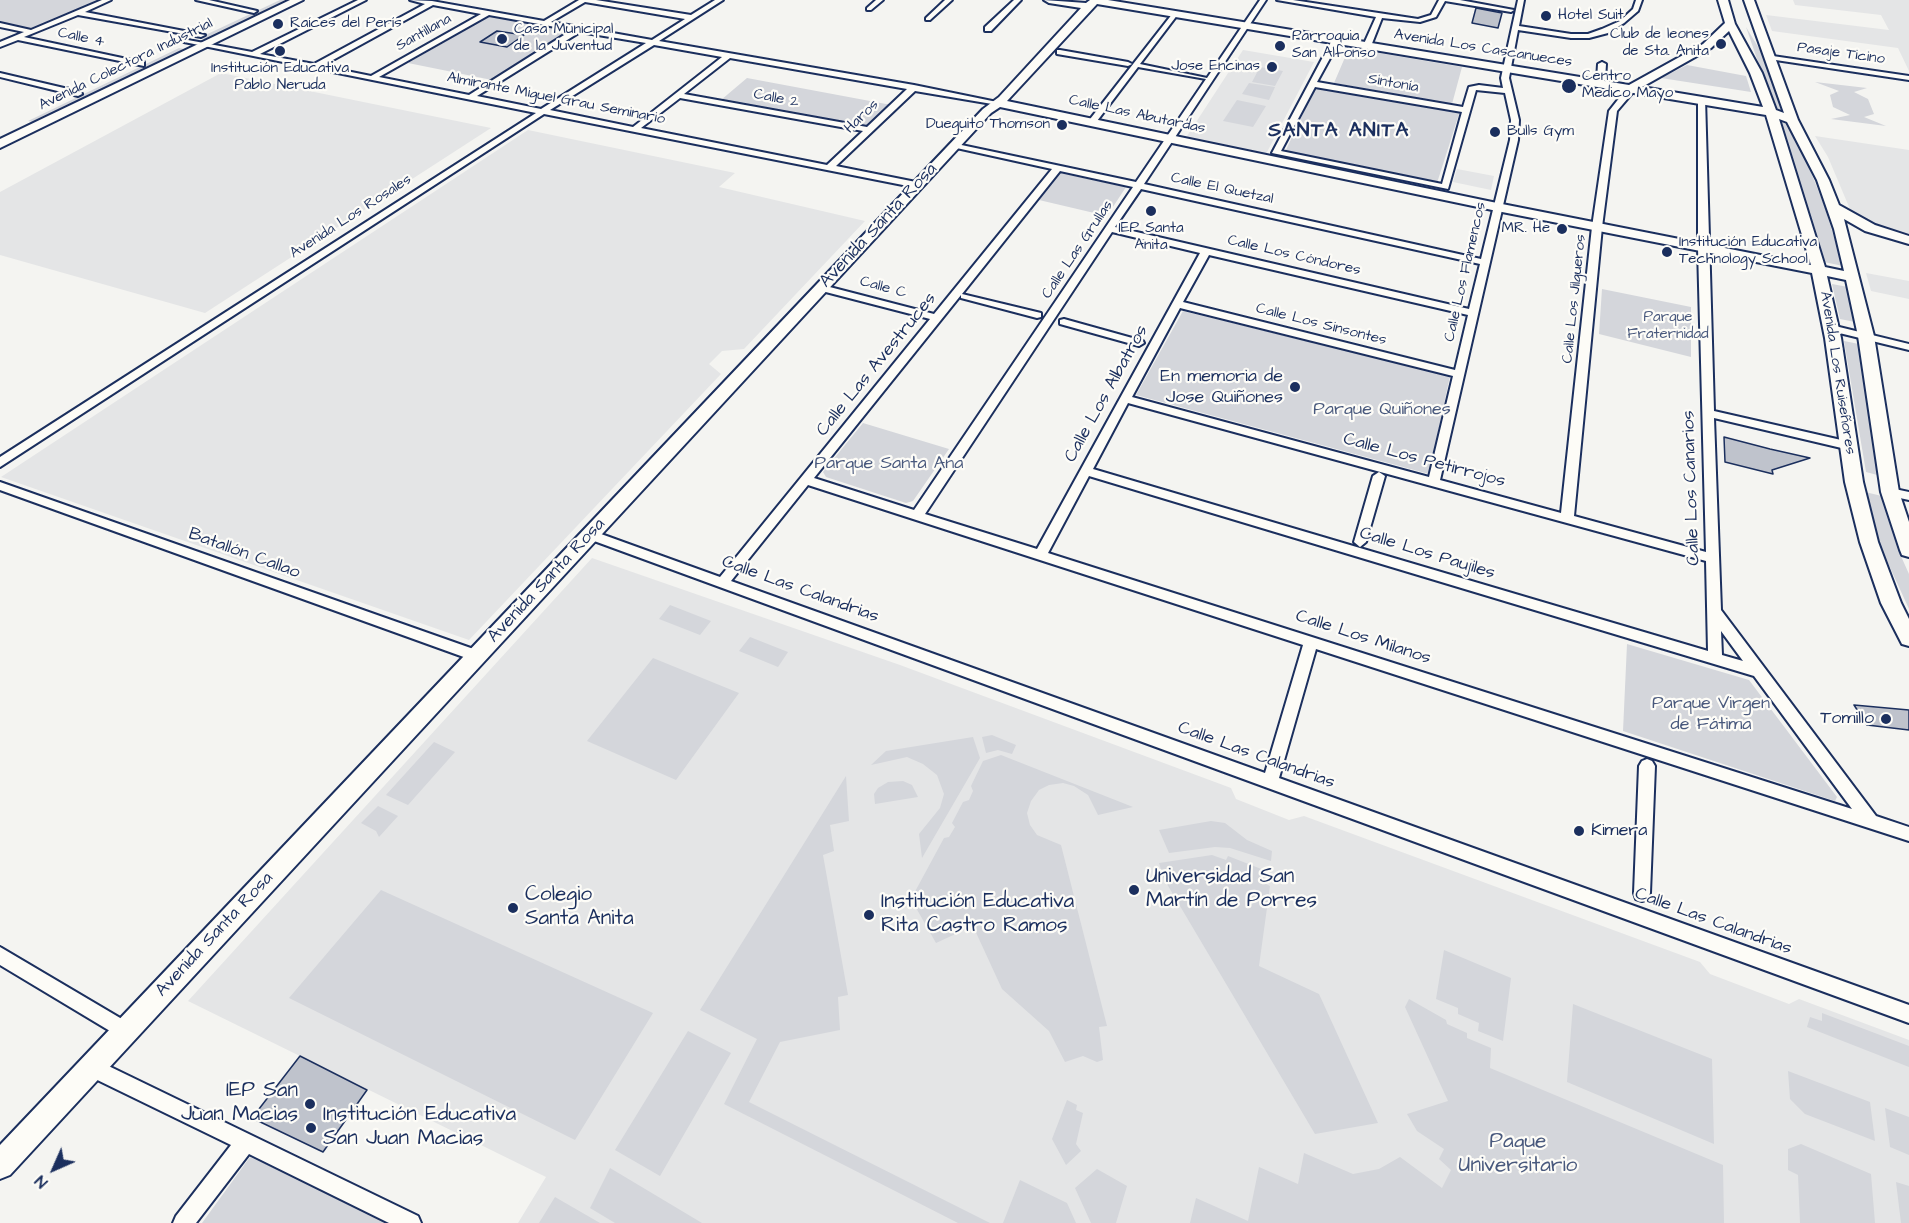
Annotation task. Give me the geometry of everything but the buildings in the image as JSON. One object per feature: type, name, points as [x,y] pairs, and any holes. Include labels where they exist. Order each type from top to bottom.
[{"type":"main road","name":"Avenida Colectora Industrial","points":[[3,136],[26,132],[276,0]]},
{"type":"main road","name":"Avenida Colectora Industrial","points":[[3,136],[78,94],[188,42],[203,40],[298,0]]},
{"type":"main road","name":"Avenida Los Cascanueces","points":[[1049,0],[1094,2],[1336,40],[1771,112],[1792,120]]},
{"type":"main road","name":"Avenida Los Ruiseñores","points":[[1723,0],[1737,18],[1764,43]]},
{"type":"main road","name":"Avenida Los Ruiseñores","points":[[1749,0],[1792,120],[1823,180],[1841,229],[1866,336],[1890,492],[1909,550]]},
{"type":"main road","name":"Avenida Santa Rosa","points":[[0,1165],[990,108],[998,103],[1094,2]]},
{"type":"main road","name":"Avenida Los Ruiseñores","points":[[1737,18],[1771,112],[1820,271],[1854,482],[1869,542],[1891,603],[1909,638]]},
{"type":"main road","points":[[1631,89],[1707,46],[1737,18]]},
{"type":"main road","name":"Calle Las Abutardas","points":[[998,103],[1497,207],[1852,277]]},
{"type":"main road","points":[[1834,208],[1870,228],[1909,241]]},
{"type":"main road","points":[[1841,229],[1909,241]]},
{"type":"street","points":[[0,45],[108,0]]},
{"type":"street","points":[[199,0],[254,10]]},
{"type":"street","points":[[254,54],[363,0]]},
{"type":"street","name":"Calle Las Abutardas","points":[[413,0],[998,103]]},
{"type":"street","points":[[447,6],[458,0]]},
{"type":"street","points":[[545,23],[583,0],[693,18]]},
{"type":"street","points":[[630,8],[643,0]]},
{"type":"street","name":"Avenida Los Rosales","points":[[0,463],[544,110],[720,0]]},
{"type":"street","points":[[869,9],[880,0]]},
{"type":"street","points":[[928,19],[949,0]]},
{"type":"street","points":[[988,28],[1018,0]]},
{"type":"street","name":"Calle Las Grullas","points":[[917,516],[1263,0]]},
{"type":"street","points":[[1280,0],[1418,21],[1431,18],[1437,13],[1442,0]]},
{"type":"street","points":[[1448,0],[1511,10]]},
{"type":"street","name":"Calle Los Flamencos","points":[[1434,482],[1514,140],[1515,120],[1505,78],[1521,0]]},
{"type":"street","points":[[1515,27],[1571,36],[1589,36],[1622,22],[1636,10],[1639,0]]},
{"type":"street","points":[[317,66],[432,3]]},
{"type":"street","name":"Almirante Miguel Grau Seminario","points":[[78,13],[203,40],[254,54],[918,185]]},
{"type":"street","name":"Santillana","points":[[374,77],[488,13]]},
{"type":"street","points":[[1091,123],[1175,14]]},
{"type":"street","points":[[1368,46],[1380,15]]},
{"type":"street","points":[[0,25],[32,32]]},
{"type":"street","points":[[472,96],[579,29]]},
{"type":"street","name":"Calle 4","points":[[16,38],[141,64]]},
{"type":"street","points":[[1336,40],[1276,153],[1445,186],[1472,89],[1475,87],[1508,92]]},
{"type":"street","points":[[1060,52],[1128,64]]},
{"type":"street","points":[[636,128],[729,55]]},
{"type":"street","name":"Pasaje Ticino","points":[[1769,57],[1909,78]]},
{"type":"street","points":[[1601,80],[1602,64]]},
{"type":"street","points":[[1141,66],[1203,78]]},
{"type":"street","points":[[0,75],[78,94]]},
{"type":"street","name":"Sintonía","points":[[1314,84],[1467,110]]},
{"type":"street","name":"Haros","points":[[830,167],[914,87]]},
{"type":"street","name":"Calle Los Jilgueros","points":[[1567,519],[1597,227],[1613,111],[1631,89]]},
{"type":"street","name":"Calle 2","points":[[678,95],[868,130]]},
{"type":"street","name":"Calle Los Canarios","points":[[1702,100],[1703,248],[1715,658]]},
{"type":"street","name":"Calle El Quetzal","points":[[955,146],[1484,262]]},
{"type":"street","name":"Calle Las Avestruces","points":[[722,583],[1058,168]]},
{"type":"street","name":"Calle Los Cóndores","points":[[1110,229],[1472,313]]},
{"type":"street","name":"Calle Los Albatros","points":[[1040,555],[1206,251]]},
{"type":"street","name":"Calle C","points":[[822,288],[936,318]]},
{"type":"street","points":[[965,296],[1037,315]]},
{"type":"street","name":"Calle Los Sinsontes","points":[[1177,304],[1458,374]]},
{"type":"street","points":[[1064,322],[1139,343]]},
{"type":"street","points":[[1831,328],[1909,346]]},
{"type":"street","name":"Calle Los Petirrojos","points":[[1126,399],[1712,558]]},
{"type":"street","points":[[1708,413],[1850,446]]},
{"type":"street","name":"Calle Los Paujiles","points":[[1086,471],[1758,671]]},
{"type":"street","points":[[1360,542],[1378,476]]},
{"type":"street","name":"Calle Los Milanos","points":[[806,480],[1909,834]]},
{"type":"street","name":"Batallón Callao","points":[[0,486],[477,656]]},
{"type":"street","points":[[1890,492],[1909,496]]},
{"type":"street","name":"Calle Las Calandrias","points":[[590,535],[1909,1014]]},
{"type":"street","points":[[1714,611],[1871,822]]},
{"type":"street","points":[[1270,782],[1311,642]]},
{"type":"street","points":[[1642,892],[1647,766]]},
{"type":"street","points":[[0,955],[126,1030]]},
{"type":"street","points":[[92,1067],[411,1223]]},
{"type":"street","points":[[183,1223],[246,1142]]},
{"type":"shaded area","points":[[1793,0],[1909,0],[1909,71],[1898,48],[1772,31],[1766,15],[1889,30],[1881,15],[1795,5]]},
{"type":"shaded area","points":[[1243,50],[1314,62],[1266,154],[1190,139],[1187,136]]},
{"type":"shaded area","points":[[221,73],[491,128],[205,313],[0,255],[0,192]]},
{"type":"shaded area","points":[[528,130],[735,173],[719,187],[865,221],[744,349],[722,351],[709,364],[721,374],[469,640],[1,477]]},
{"type":"shaded area","points":[[1815,136],[1909,150],[1909,237],[1886,230],[1852,214],[1828,157]]},
{"type":"shaded area","points":[[1457,169],[1494,176],[1491,190],[1453,182]]},
{"type":"shaded area","points":[[1866,273],[1909,281],[1909,299],[1871,291]]},
{"type":"shaded area","name":"Universidad San Martín de Porres","points":[[592,558],[900,665],[1231,788],[1236,799],[1289,820],[1304,816],[1700,962],[1710,974],[1789,1004],[1799,999],[1909,1040],[1909,1223],[518,1223],[546,1177],[188,1001]]},
{"type":"green space","points":[[0,0],[102,0],[33,29],[0,22]]},
{"type":"green space","points":[[280,0],[293,0],[209,40],[199,38]]},
{"type":"green space","points":[[489,16],[570,30],[492,80],[408,63]]},
{"type":"green space","points":[[1746,27],[1763,55],[1787,115],[1775,111]]},
{"type":"green space","points":[[179,48],[189,50],[36,123],[28,121]]},
{"type":"green space","points":[[1349,48],[1462,67],[1452,104],[1334,83]]},
{"type":"green space","points":[[1687,65],[1746,76],[1751,92],[1661,78]]},
{"type":"green space","points":[[1260,67],[1283,71],[1275,86],[1252,82]]},
{"type":"green space","points":[[747,78],[889,104],[867,126],[863,126],[721,100]]},
{"type":"green space","points":[[1815,82],[1867,88],[1854,92],[1868,99],[1874,114],[1864,117],[1886,126],[1831,119],[1850,115],[1833,107],[1830,95],[1839,91]]},
{"type":"green space","points":[[1249,83],[1275,87],[1269,100],[1242,94]]},
{"type":"green space","points":[[1316,86],[1460,111],[1437,183],[1285,152]]},
{"type":"green space","points":[[1237,100],[1266,106],[1253,127],[1223,121]]},
{"type":"green space","points":[[1775,114],[1782,118],[1806,160],[1824,205],[1843,266],[1824,262]]},
{"type":"green space","points":[[1060,173],[1126,187],[1107,216],[1039,200]]},
{"type":"green space","points":[[1832,284],[1848,287],[1855,322],[1840,319]]},
{"type":"green space","name":"Parque Fraternidad","points":[[1602,289],[1691,307],[1691,357],[1599,334]]},
{"type":"green space","name":"Parque Quiñones","points":[[1183,311],[1450,376],[1429,474],[1136,395]]},
{"type":"green space","points":[[1844,341],[1859,344],[1881,476],[1866,472]]},
{"type":"green space","name":"Parque Santa Ana","points":[[863,423],[949,449],[913,501],[906,503],[826,477],[823,472]]},
{"type":"green space","points":[[1865,492],[1882,496],[1900,554],[1909,574],[1909,609],[1882,550]]},
{"type":"green space","points":[[670,605],[711,621],[700,635],[659,619]]},
{"type":"green space","points":[[750,637],[788,652],[778,667],[739,651]]},
{"type":"green space","name":"Parque Virgen de Fátima","points":[[1627,644],[1749,680],[1837,797],[1835,801],[1623,731]]},
{"type":"green space","points":[[653,658],[739,693],[676,780],[587,741]]},
{"type":"green space","points":[[992,735],[1016,745],[1012,754],[998,750],[986,753],[982,737]]},
{"type":"green space","points":[[973,737],[980,758],[922,858],[919,834],[940,808],[944,794],[937,775],[923,764],[907,757],[871,765],[886,751]]},
{"type":"green space","points":[[434,742],[455,752],[408,805],[386,795]]},
{"type":"green space","points":[[1001,755],[1133,807],[1098,815],[1088,795],[1074,786],[1063,783],[1049,785],[1039,790],[1031,801],[1027,813],[1030,825],[1037,835],[1061,845],[1107,1026],[1099,1027],[1103,1060],[1097,1062],[1083,1056],[1065,1062],[1049,1031],[1002,989],[973,926],[936,943],[911,899],[944,838],[949,837],[955,827],[952,823],[963,802],[969,800],[973,791],[971,786],[983,761]]},
{"type":"green space","points":[[846,776],[849,821],[830,825],[834,851],[823,855],[848,995],[838,997],[840,1030],[780,1042],[749,1102],[990,1223],[958,1223],[724,1104],[757,1039],[700,1010]]},
{"type":"green space","points":[[903,781],[912,785],[918,797],[875,804],[874,794],[878,788],[888,782]]},
{"type":"green space","points":[[378,806],[398,816],[379,837],[376,831],[361,823]]},
{"type":"green space","points":[[1211,821],[1225,823],[1247,840],[1272,851],[1271,861],[1230,848],[1215,847],[1169,853],[1159,830]]},
{"type":"green space","points":[[1212,855],[1226,860],[1228,856],[1269,872],[1266,884],[1270,886],[1259,966],[1319,994],[1378,1123],[1315,1134],[1164,879],[1159,863]]},
{"type":"green space","points":[[381,890],[653,1013],[575,1140],[289,998]]},
{"type":"green space","points":[[1444,950],[1511,978],[1503,1041],[1478,1031],[1479,1023],[1458,1014],[1458,1008],[1436,999]]},
{"type":"green space","name":"Paque Universitario","points":[[1409,999],[1446,1020],[1447,1024],[1467,1033],[1467,1038],[1491,1048],[1490,1068],[1723,1165],[1724,1223],[1190,1223],[1196,1198],[1248,1221],[1259,1167],[1298,1184],[1304,1153],[1353,1174],[1379,1169],[1400,1157],[1442,1188],[1451,1170],[1439,1159],[1444,1149],[1417,1131],[1407,1114],[1448,1101],[1405,1007]]},
{"type":"green space","points":[[1573,1004],[1712,1059],[1714,1144],[1567,1082]]},
{"type":"green space","points":[[1822,1013],[1909,1046],[1909,1067],[1807,1027],[1810,1017],[1822,1021]]},
{"type":"green space","points":[[688,1031],[731,1053],[660,1176],[615,1150]]},
{"type":"green space","points":[[1788,1071],[1870,1102],[1875,1141],[1805,1114],[1790,1099]]},
{"type":"green space","points":[[1067,1100],[1077,1105],[1076,1110],[1083,1113],[1076,1144],[1081,1151],[1066,1165],[1052,1139]]},
{"type":"green space","points":[[1885,1108],[1909,1117],[1909,1155],[1890,1147]]},
{"type":"green space","points":[[1801,1144],[1871,1174],[1875,1223],[1800,1223],[1798,1175],[1788,1170],[1788,1149]]},
{"type":"green space","points":[[250,1157],[394,1223],[202,1223]]},
{"type":"green space","points":[[610,1168],[702,1223],[615,1223],[590,1208]]},
{"type":"green space","points":[[1097,1169],[1127,1186],[1116,1223],[1091,1223],[1075,1188]]},
{"type":"green space","points":[[1020,1180],[1067,1203],[1076,1223],[1003,1223]]},
{"type":"green space","points":[[1896,1182],[1909,1186],[1909,1223],[1901,1223]]},
{"type":"green space","points":[[555,1197],[600,1223],[539,1223]]},
{"type":"place","name":"Hotel Suit","points":[[1546,16]]},
{"type":"place","name":"Raíces del Perís","points":[[278,24]]},
{"type":"place","name":"Casa Municipal de la Juventud","points":[[502,39]]},
{"type":"place","name":"Club de leones de Sta. Anita","points":[[1721,44]]},
{"type":"place","name":"Parroquia San Alfonso","points":[[1280,46]]},
{"type":"place","name":"Institución Educativa Pablo Neruda","points":[[280,51]]},
{"type":"place","name":"Jose Encinas","points":[[1272,67]]},
{"type":"place","name":"Centro Medico Mayo","points":[[1569,86]]},
{"type":"place","name":"Dueguito Thomson","points":[[1062,125]]},
{"type":"place","name":"Bulls Gym","points":[[1495,132]]},
{"type":"place","name":"IEP Santa Anita","points":[[1151,211]]},
{"type":"place","name":"MR. He","points":[[1562,229]]},
{"type":"place","name":"Institución Educativa Technology School","points":[[1667,252]]},
{"type":"place","name":"En memoria de Jose Quiñones","points":[[1295,387]]},
{"type":"place","name":"Tomillo","points":[[1886,719]]},
{"type":"place","name":"Kimera","points":[[1579,831]]},
{"type":"place","name":"Universidad San Martín de Porres","points":[[1134,890]]},
{"type":"place","name":"Colegio Santa Anita","points":[[513,908]]},
{"type":"place","name":"Institución Educativa Rita Castro Ramos","points":[[869,915]]},
{"type":"place","name":"IEP San Juan Macias","points":[[310,1104]]},
{"type":"place","name":"Institución Educativa San Juan Macias","points":[[311,1128]]},
{"type":"district","name":"SANTA ANITA","points":[[1339,132]]}]
